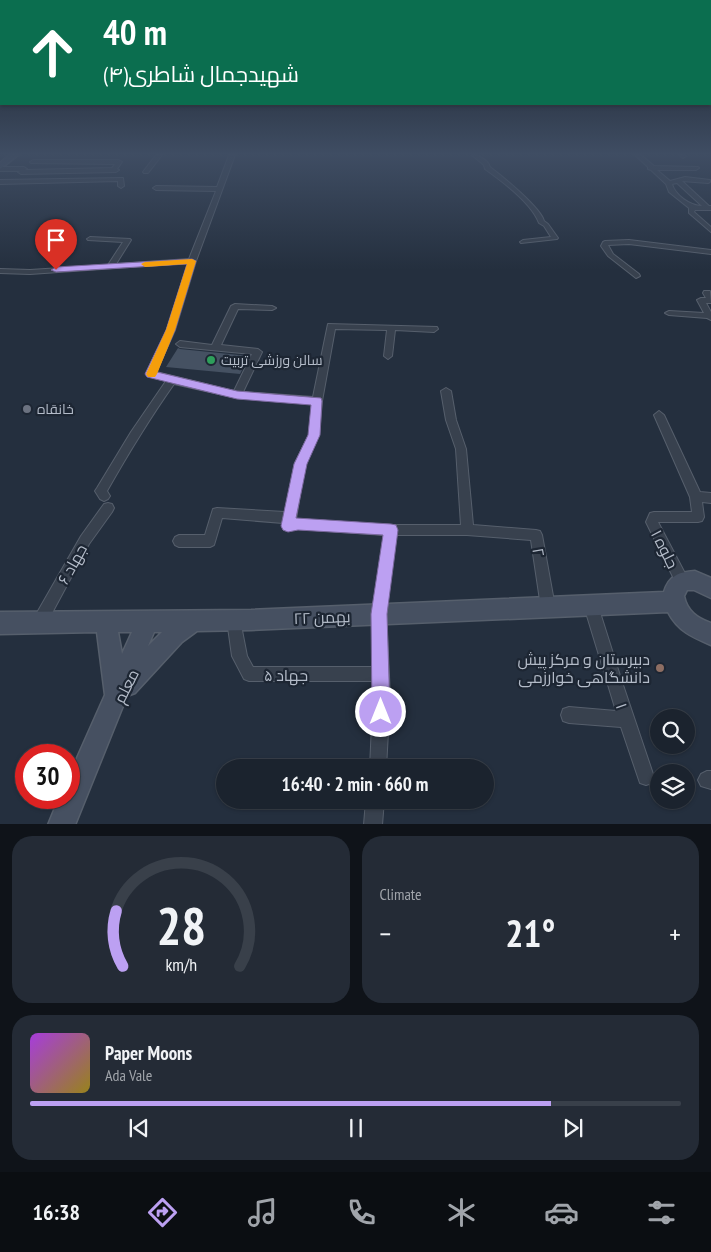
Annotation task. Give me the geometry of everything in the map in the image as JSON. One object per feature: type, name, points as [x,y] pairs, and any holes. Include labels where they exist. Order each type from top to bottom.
[{"type":"main road","points":[[710,587],[690,580],[682,581],[673,590],[673,602],[680,616],[711,646]]},
{"type":"main road","name":"۲۲ بهمن","points":[[0,623],[234,620],[673,602]]},
{"type":"main road","points":[[121,690],[174,634],[194,621]]},
{"type":"main road","points":[[104,622],[121,690]]},
{"type":"main road","name":"معلم","points":[[61,824],[153,622]]},
{"type":"main road","points":[[689,624],[711,634]]},
{"type":"street","points":[[217,193],[192,261],[171,330],[151,374],[237,395],[317,401]]},
{"type":"street","points":[[518,193],[521,199],[540,217],[541,222],[546,225],[555,238],[523,242]]},
{"type":"street","points":[[675,193],[692,208],[709,208]]},
{"type":"street","points":[[692,193],[709,208]]},
{"type":"street","points":[[692,208],[691,212],[711,230]]},
{"type":"street","points":[[90,239],[128,240],[111,266]]},
{"type":"street","points":[[636,276],[610,255],[604,246],[605,243],[629,242],[711,252]]},
{"type":"street","points":[[0,271],[30,272],[192,261]]},
{"type":"street","points":[[707,293],[711,300],[701,300],[710,317]]},
{"type":"street","points":[[215,348],[235,306],[272,308]]},
{"type":"street","points":[[670,314],[710,317]]},
{"type":"street","points":[[434,329],[331,326],[317,401],[314,435],[300,464],[288,526],[298,524],[391,530],[467,530],[460,449],[451,420],[446,391]]},
{"type":"street","points":[[388,356],[391,328]]},
{"type":"street","points":[[180,344],[258,352],[237,395]]},
{"type":"street","name":"جهاد ۶","points":[[39,623],[106,502],[101,491],[140,424],[172,380]]},
{"type":"street","points":[[659,415],[696,497],[711,498]]},
{"type":"street","name":"جلوه ۱","points":[[682,581],[652,522],[654,517],[698,517],[696,497]]},
{"type":"street","points":[[179,541],[210,541],[217,513],[290,518]]},
{"type":"street","points":[[378,759],[382,696],[379,614],[391,530]]},
{"type":"street","name":"۲","points":[[467,530],[536,536],[548,607]]},
{"type":"street","name":"۱","points":[[591,606],[646,777]]},
{"type":"street","name":"جهاد ۵","points":[[234,620],[240,660],[249,674],[380,674]]},
{"type":"street","points":[[569,715],[627,720]]},
{"type":"street","points":[[374,824],[375,809]]},
{"type":"building","name":"سالن ورزشی تربیت","points":[[178,348],[249,356],[240,374],[166,367]]},
{"type":"slow traffic","points":[[145,264],[192,261],[171,330],[151,374]]},
{"type":"place","name":"سالن ورزشی تربیت","points":[[211,360]]},
{"type":"place","name":"خانقاه","points":[[27,409]]},
{"type":"place","name":"دبیرستان و مرکز پیش دانشگاهی خوارزمی","points":[[660,668]]},
{"type":"route","points":[[56,270],[192,261],[171,330],[151,374],[237,395],[317,401],[314,435],[300,464],[288,526],[298,524],[391,530],[379,614],[381,712]]}]
